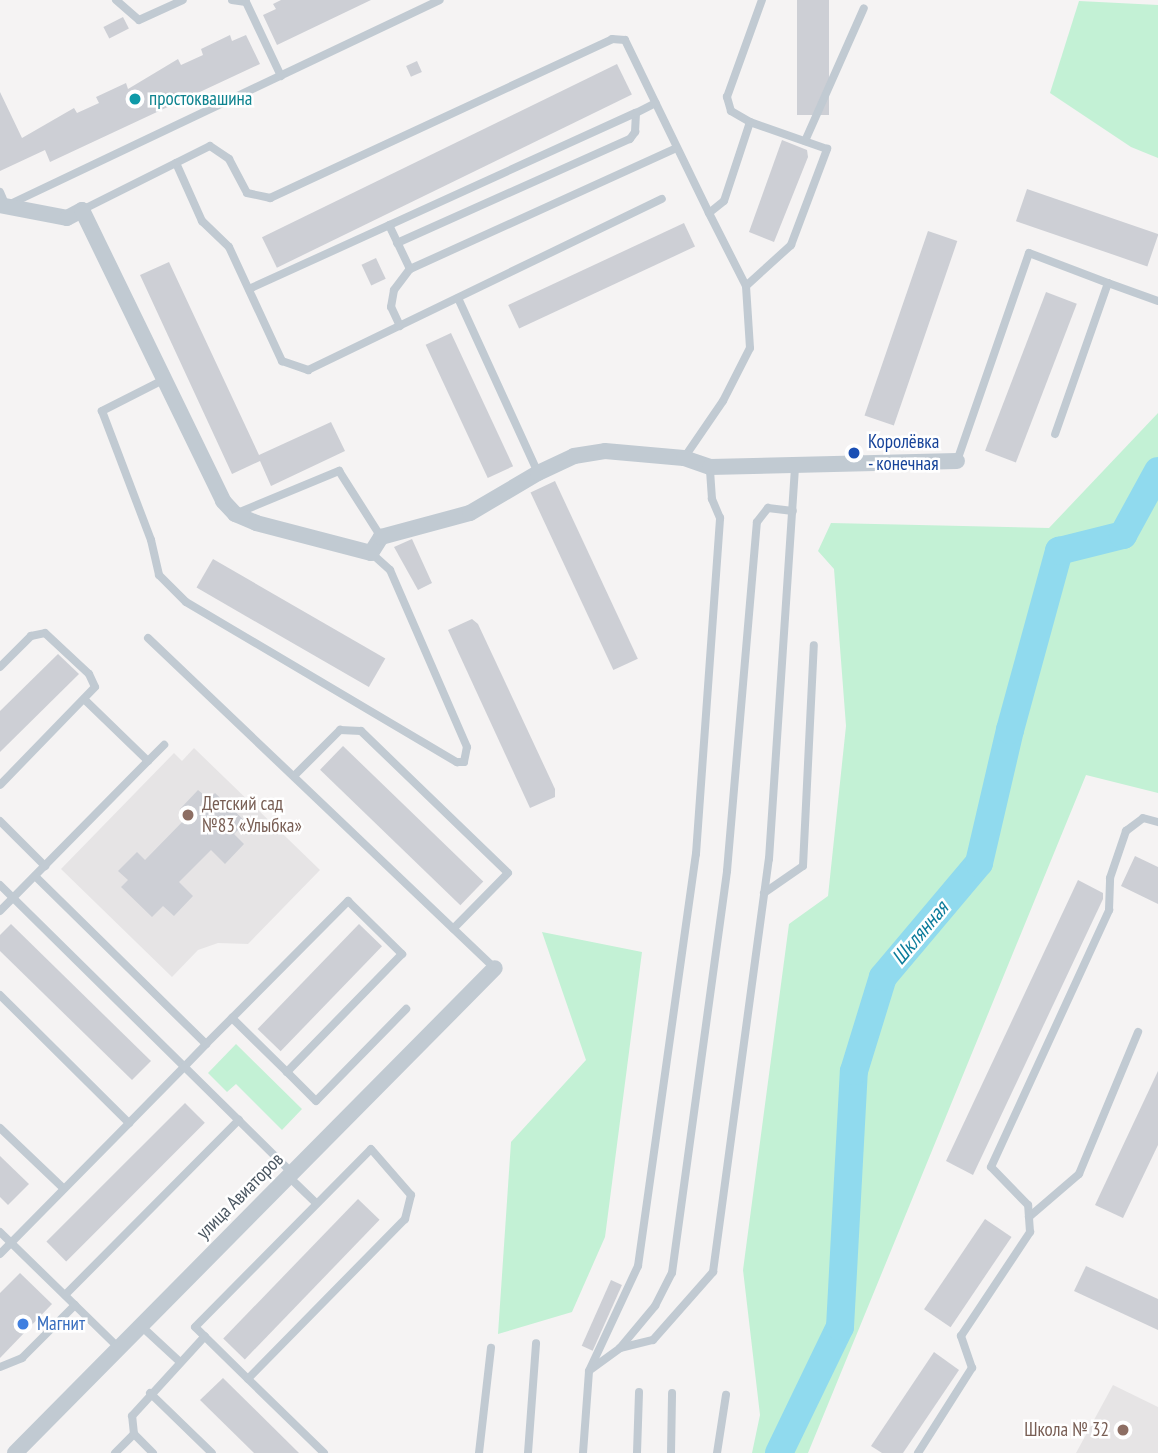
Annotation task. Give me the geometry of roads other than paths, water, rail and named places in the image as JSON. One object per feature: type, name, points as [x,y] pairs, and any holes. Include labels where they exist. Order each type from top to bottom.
[{"type":"street","points":[[2,201],[66,218],[82,210],[223,501],[235,514],[371,553],[381,537],[470,513],[538,473],[574,456],[605,451],[684,458],[710,467],[957,461]]},
{"type":"street","name":"улица Авиаторов","points":[[15,1453],[495,968]]},
{"type":"lane","points":[[116,0],[139,20],[183,0]]},
{"type":"lane","points":[[232,0],[246,2],[281,76]]},
{"type":"lane","points":[[2,201],[281,76],[440,0]]},
{"type":"lane","points":[[746,286],[791,244],[827,149],[750,122],[731,111],[727,96],[762,0]]},
{"type":"lane","points":[[805,141],[864,8]]},
{"type":"lane","points":[[82,210],[210,146],[229,159],[247,193],[270,198],[612,39],[625,40],[746,286],[750,348],[723,401],[684,458]]},
{"type":"lane","points":[[249,289],[444,203],[656,103]]},
{"type":"lane","points":[[397,243],[630,139],[635,132],[636,113]]},
{"type":"lane","points":[[709,214],[724,201],[750,122]]},
{"type":"lane","points":[[400,326],[391,307],[394,290],[410,269],[677,148]]},
{"type":"lane","points":[[176,163],[202,221],[229,247],[282,361],[308,370],[662,199]]},
{"type":"lane","points":[[389,225],[410,269]]},
{"type":"lane","points":[[957,461],[1030,254],[1158,300]]},
{"type":"lane","points":[[1055,434],[1108,283]]},
{"type":"lane","points":[[458,298],[538,473]]},
{"type":"lane","points":[[164,379],[102,411],[151,540],[159,575],[186,602],[457,762],[464,762],[467,747],[390,570],[371,553]]},
{"type":"lane","points":[[620,1348],[653,1340],[713,1272],[764,892],[795,465]]},
{"type":"lane","points":[[583,1453],[589,1371],[638,1266],[695,854],[720,518],[712,499],[710,467]]},
{"type":"lane","points":[[235,514],[339,471],[381,537]]},
{"type":"lane","points":[[589,1371],[620,1348],[655,1306],[672,1273],[727,872],[757,522],[768,508],[793,511]]},
{"type":"lane","points":[[0,667],[31,636],[45,632],[94,680],[95,687],[0,785]]},
{"type":"lane","points":[[148,638],[495,968]]},
{"type":"lane","points":[[764,892],[803,866],[814,645]]},
{"type":"lane","points":[[85,699],[148,761]]},
{"type":"lane","points":[[295,775],[340,730],[352,727],[361,731],[508,873],[453,929]]},
{"type":"lane","points":[[0,911],[163,745]]},
{"type":"lane","points":[[918,1453],[972,1368],[961,1336],[1030,1232],[1028,1205],[991,1167],[1109,910],[1110,878],[1126,831],[1143,818],[1158,822]]},
{"type":"lane","points":[[0,821],[45,866]]},
{"type":"lane","points":[[35,876],[206,1044]]},
{"type":"lane","points":[[0,885],[239,1120],[316,1203]]},
{"type":"lane","points":[[0,1254],[348,901],[402,954],[287,1072]]},
{"type":"lane","points":[[0,995],[129,1123]]},
{"type":"lane","points":[[232,1018],[316,1101],[406,1009]]},
{"type":"lane","points":[[1029,1217],[1079,1174],[1138,1032]]},
{"type":"lane","points":[[65,1295],[239,1120]]},
{"type":"lane","points":[[0,1128],[64,1189]]},
{"type":"lane","points":[[248,1379],[405,1219],[411,1195],[371,1149],[195,1327],[205,1336],[248,1379],[324,1453]]},
{"type":"lane","points":[[0,1232],[118,1347]]},
{"type":"lane","points":[[0,1367],[22,1358],[75,1305]]},
{"type":"lane","points":[[140,1325],[180,1362]]},
{"type":"lane","points":[[153,1453],[134,1434],[132,1416],[150,1393],[205,1336]]},
{"type":"lane","points":[[528,1453],[536,1343]]},
{"type":"lane","points":[[480,1453],[491,1348]]},
{"type":"lane","points":[[637,1453],[639,1392]]},
{"type":"lane","points":[[150,1393],[212,1453]]},
{"type":"lane","points":[[671,1453],[672,1393]]},
{"type":"lane","points":[[717,1453],[726,1395]]},
{"type":"lane","points":[[115,1453],[134,1434]]},
{"type":"waterway","name":"Шклянная","points":[[779,1453],[840,1327],[854,1071],[883,977],[979,863],[1010,730],[1059,551],[1123,535],[1158,471]]},
{"type":"place","name":"простоквашина","points":[[135,99]]},
{"type":"place","name":"Королёвка - конечная","points":[[854,453]]},
{"type":"place","name":"Детский сад №83 «Улыбка»","points":[[188,815]]},
{"type":"place","name":"Магнит","points":[[23,1324]]},
{"type":"place","name":"Школа № 32","points":[[1123,1430]]}]
